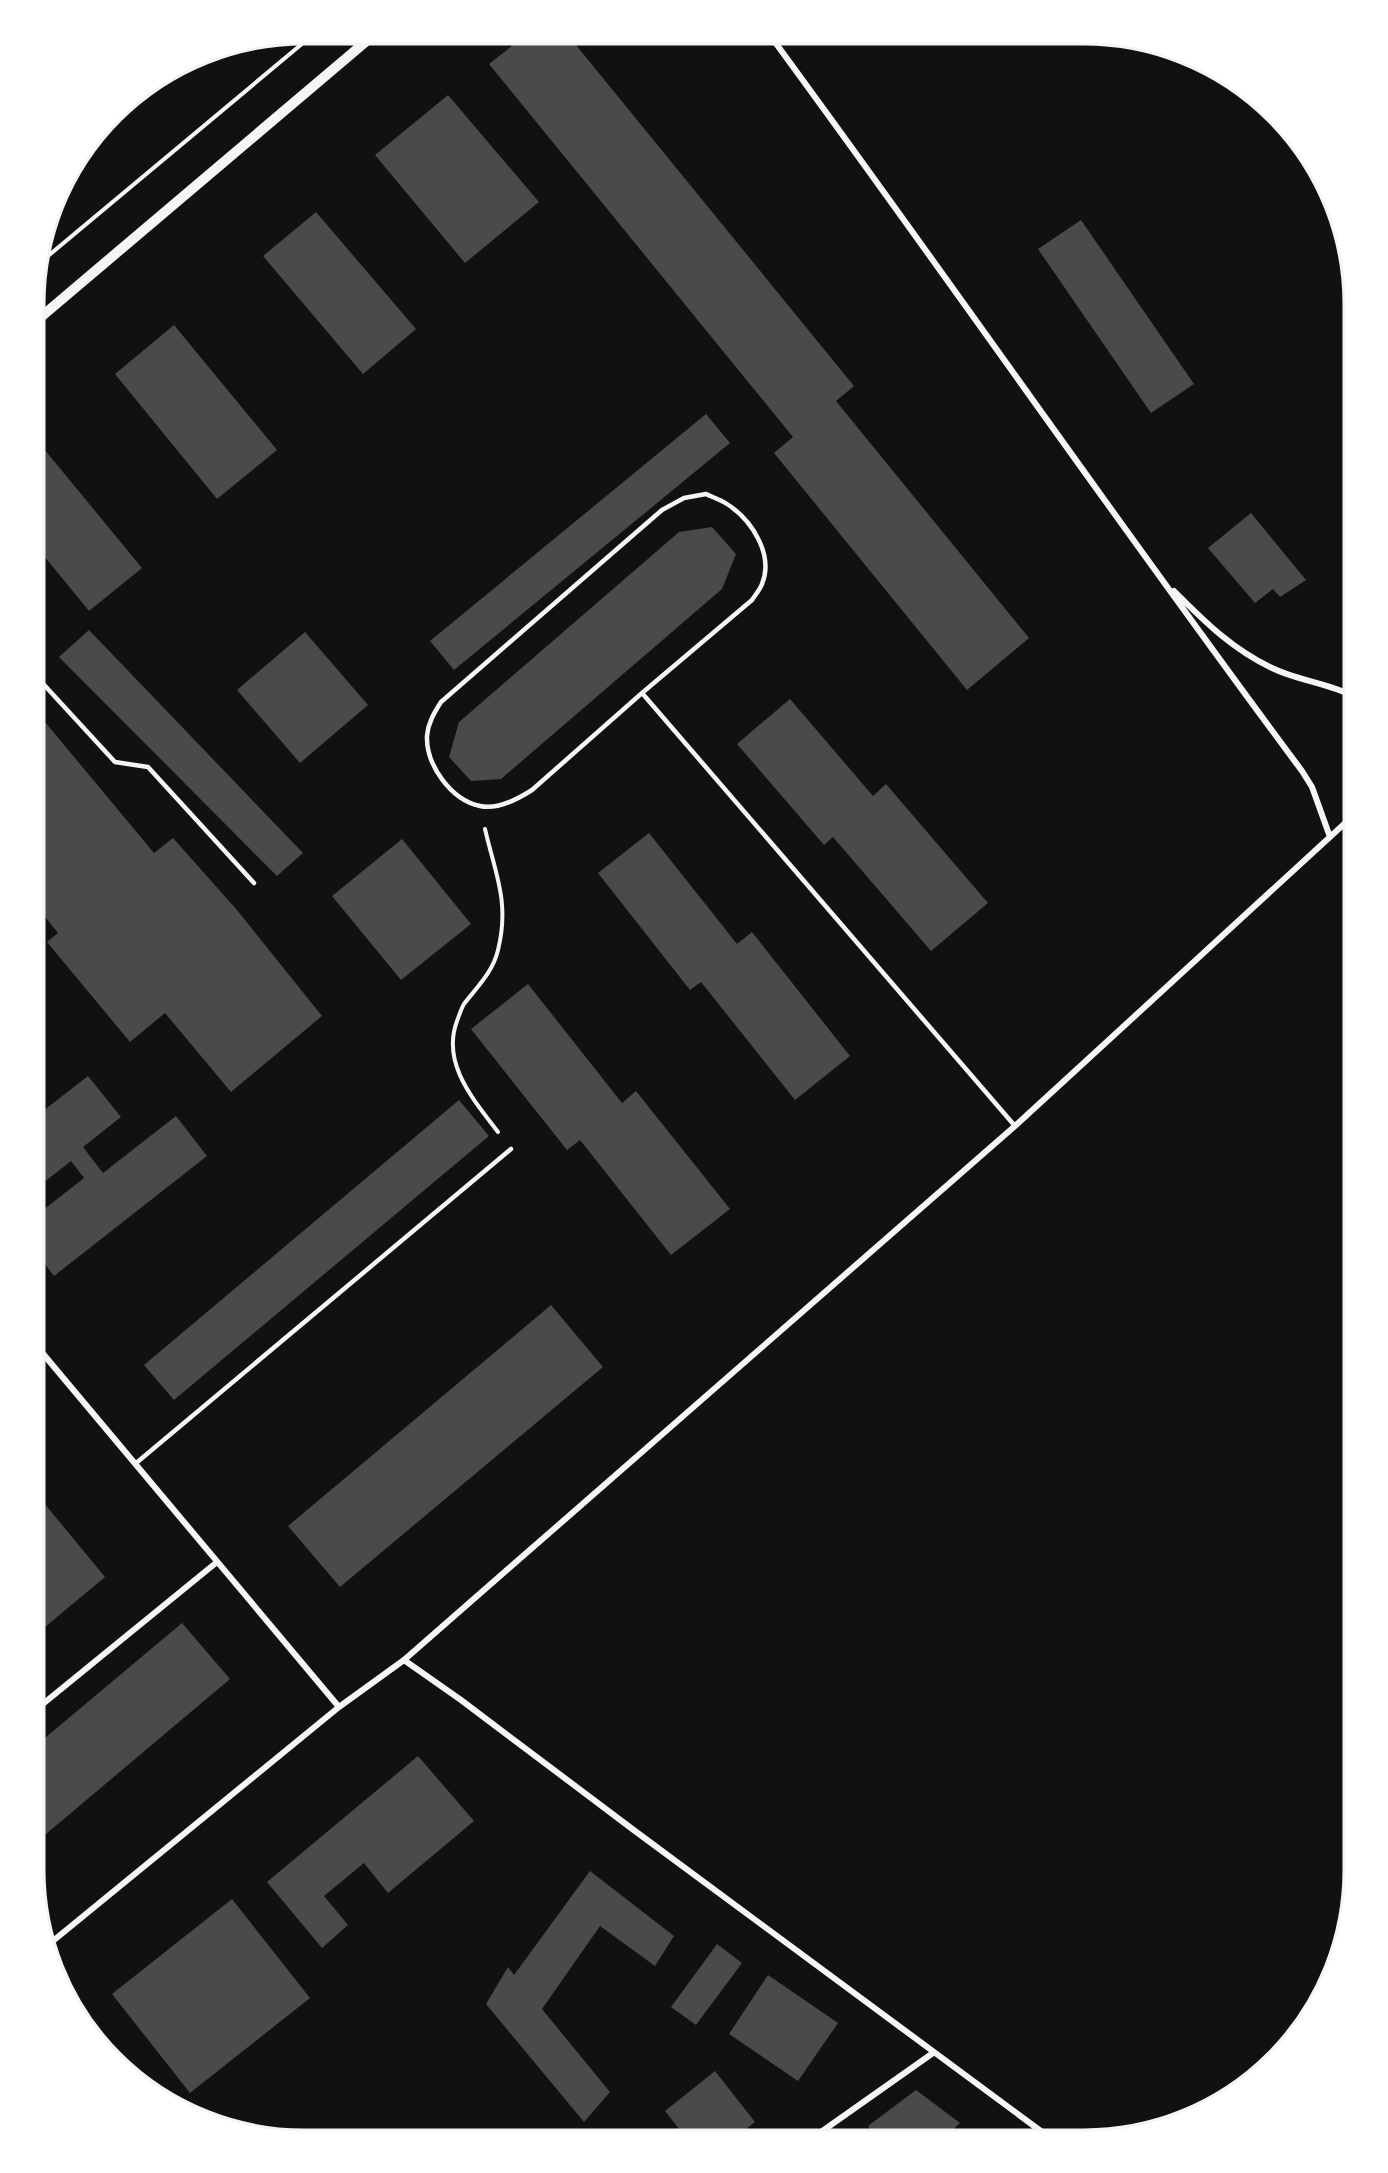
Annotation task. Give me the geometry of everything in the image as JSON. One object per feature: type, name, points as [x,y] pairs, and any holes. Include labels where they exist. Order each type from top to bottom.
[{"type":"street","points":[[44,314],[363,44]]},
{"type":"street","points":[[776,44],[1302,771],[1312,787],[1330,837]]},
{"type":"street","points":[[1157,573],[1212,630],[1236,647],[1272,669],[1344,693]]},
{"type":"street","points":[[53,1941],[339,1707],[404,1660],[1015,1126],[1344,824]]},
{"type":"street","points":[[44,1355],[339,1707]]},
{"type":"street","points":[[44,1704],[218,1562]]},
{"type":"street","points":[[404,1660],[1039,2130]]},
{"type":"street","points":[[824,2130],[933,2053]]},
{"type":"lane","points":[[705,494],[727,503],[746,520],[761,542],[766,566],[762,584],[752,600],[642,693],[518,800],[480,806],[460,797],[436,772],[427,738],[430,720],[441,702],[662,510],[684,498],[705,494]]},
{"type":"lane","points":[[44,685],[116,762],[148,767],[254,883]]},
{"type":"lane","points":[[642,693],[1015,1126]]},
{"type":"lane","points":[[135,1464],[511,1149]]},
{"type":"path","points":[[48,256],[302,44]]},
{"type":"path","points":[[480,806],[504,905],[498,951],[487,976],[462,1007],[454,1031],[453,1049],[457,1070],[466,1089],[511,1149]]},
{"type":"building","points":[[514,44],[575,44],[854,386],[836,401],[1029,638],[967,690],[774,453],[793,437],[489,64]]},
{"type":"building","points":[[448,95],[539,202],[465,263],[375,155]]},
{"type":"building","points":[[316,212],[416,329],[363,374],[263,256]]},
{"type":"building","points":[[1081,220],[1194,384],[1151,413],[1038,249]]},
{"type":"building","points":[[174,325],[277,450],[217,499],[115,374]]},
{"type":"building","points":[[706,414],[730,443],[454,670],[430,641]]},
{"type":"building","points":[[44,449],[142,568],[89,611],[44,556]]},
{"type":"building","points":[[1251,513],[1306,580],[1280,597],[1273,589],[1255,603],[1208,548]]},
{"type":"building","points":[[712,527],[736,554],[722,589],[501,779],[471,781],[449,757],[459,722],[679,532]]},
{"type":"building","points":[[89,630],[303,853],[277,876],[59,657]]},
{"type":"building","points":[[305,632],[368,705],[300,763],[237,690]]},
{"type":"building","points":[[790,699],[873,796],[886,784],[988,903],[931,951],[833,837],[824,845],[737,744]]},
{"type":"building","points":[[44,721],[154,853],[173,838],[237,910],[322,1016],[231,1092],[165,1013],[130,1042],[47,942],[58,933],[44,916]]},
{"type":"building","points":[[649,833],[737,944],[752,932],[850,1056],[795,1100],[701,982],[690,990],[598,873]]},
{"type":"building","points":[[402,839],[471,924],[401,980],[332,896]]},
{"type":"building","points":[[528,984],[622,1103],[636,1091],[730,1209],[671,1255],[580,1140],[567,1150],[471,1029]]},
{"type":"building","points":[[88,1076],[121,1117],[83,1147],[103,1173],[176,1116],[207,1156],[54,1276],[44,1263],[44,1209],[84,1178],[71,1161],[44,1182],[44,1110]]},
{"type":"building","points":[[459,1100],[489,1136],[174,1400],[144,1365]]},
{"type":"building","points":[[551,1305],[603,1367],[340,1587],[288,1526]]},
{"type":"building","points":[[44,1503],[105,1577],[44,1626]]},
{"type":"building","points":[[182,1623],[230,1679],[44,1836],[44,1739]]},
{"type":"building","points":[[418,1756],[474,1821],[388,1893],[364,1863],[324,1896],[348,1925],[322,1948],[267,1882]]},
{"type":"building","points":[[590,1871],[674,1936],[655,1966],[600,1926],[542,2009],[610,2092],[584,2122],[486,2004],[508,1967],[514,1975]]},
{"type":"building","points":[[232,1899],[310,1998],[190,2093],[112,1994]]},
{"type":"building","points":[[717,1944],[742,1963],[696,2025],[671,2007]]},
{"type":"building","points":[[768,1975],[838,2023],[798,2081],[729,2034]]},
{"type":"building","points":[[715,2071],[755,2122],[745,2130],[680,2130],[665,2111]]},
{"type":"building","points":[[916,2090],[960,2123],[952,2130],[871,2130],[868,2126]]}]
